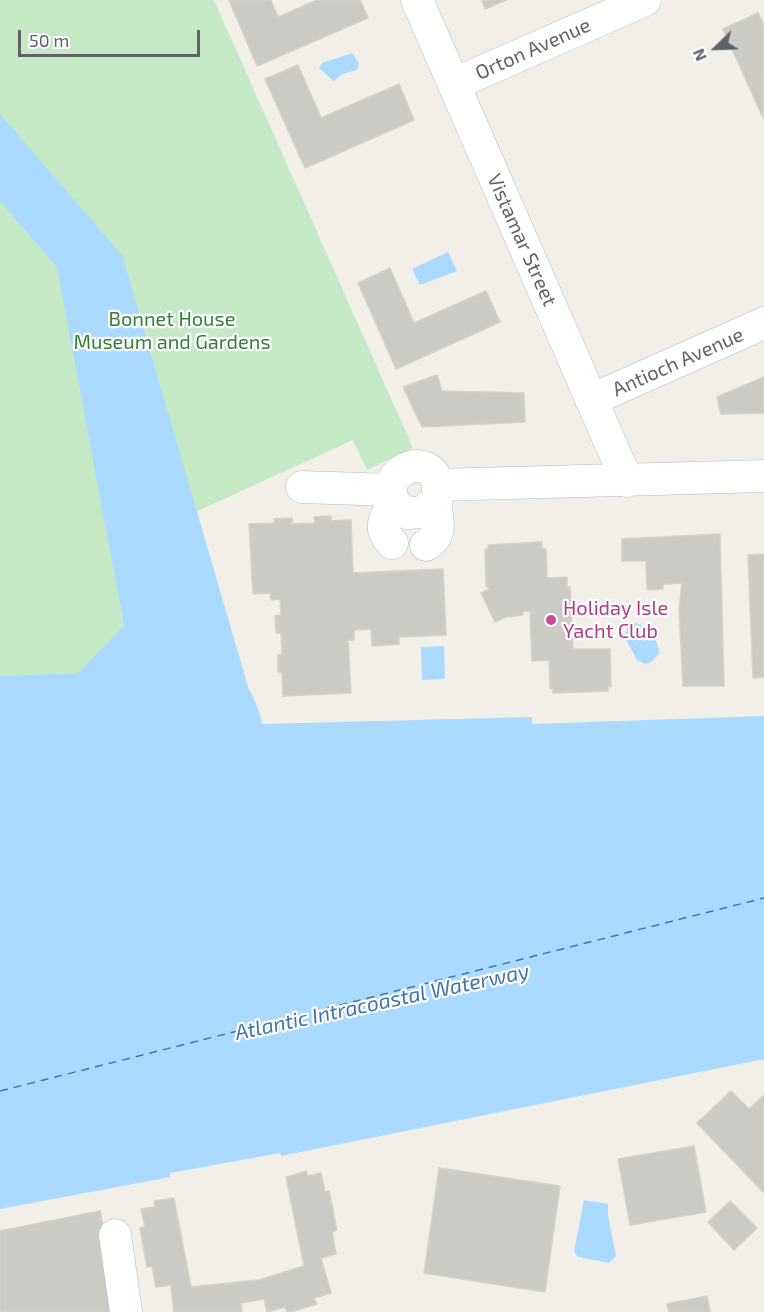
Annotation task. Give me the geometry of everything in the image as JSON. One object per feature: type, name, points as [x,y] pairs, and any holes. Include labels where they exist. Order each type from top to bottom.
[{"type":"street","name":"Vistamar Street","points":[[417,0],[627,481]]},
{"type":"street","name":"Orton Avenue","points":[[454,84],[645,0]]},
{"type":"street","name":"Antioch Avenue","points":[[591,400],[764,323]]},
{"type":"street","points":[[392,543],[384,535],[383,523],[393,496],[397,474],[403,469],[417,466],[435,477],[437,493],[438,528],[434,540],[426,545]]},
{"type":"street","points":[[437,493],[627,481],[764,476]]},
{"type":"street","points":[[302,486],[393,496]]},
{"type":"street","points":[[115,1235],[126,1312]]},
{"type":"green space","name":"Bonnet House Museum and Gardens","points":[[0,0],[214,0],[413,448],[367,470],[353,440],[110,551],[124,627],[78,673],[0,676]]},
{"type":"water","points":[[352,53],[359,63],[357,70],[342,74],[334,81],[319,68],[322,63]]},
{"type":"water","name":"Atlantic Intracoastal Waterway","points":[[0,114],[122,255],[249,690],[262,724],[532,717],[532,724],[764,716],[764,1059],[281,1156],[280,1153],[170,1173],[170,1177],[0,1209],[0,676],[78,673],[124,626],[57,267],[0,201]]},
{"type":"water","points":[[448,252],[457,271],[420,285],[412,269]]},
{"type":"water","points":[[635,623],[649,630],[657,644],[659,654],[650,663],[644,664],[636,659],[627,641],[625,634],[627,627]]},
{"type":"water","points":[[444,646],[445,679],[422,680],[421,647]]},
{"type":"water","points":[[584,1200],[608,1204],[616,1256],[609,1263],[578,1257],[574,1252]]},
{"type":"building","points":[[229,0],[271,0],[278,17],[317,0],[360,0],[368,18],[257,66]]},
{"type":"building","points":[[482,0],[506,0],[485,9]]},
{"type":"building","points":[[758,13],[764,26],[763,118],[723,29]]},
{"type":"building","points":[[298,65],[321,118],[399,84],[414,120],[305,168],[265,79]]},
{"type":"building","points":[[390,268],[414,323],[486,291],[500,322],[396,369],[358,283]]},
{"type":"building","points":[[437,375],[442,391],[524,393],[525,422],[422,427],[403,387]]},
{"type":"building","points":[[764,377],[764,413],[721,414],[717,397]]},
{"type":"building","points":[[331,516],[331,521],[351,520],[353,573],[443,569],[446,635],[399,637],[399,644],[372,646],[371,629],[354,630],[354,640],[348,640],[351,693],[283,696],[282,672],[278,672],[278,655],[282,655],[281,633],[276,633],[275,616],[281,615],[280,599],[271,600],[270,593],[253,594],[249,524],[274,523],[274,519],[292,518],[292,524],[315,523],[314,517]]},
{"type":"building","points":[[720,534],[724,686],[683,686],[679,609],[682,583],[663,584],[663,589],[647,590],[646,561],[622,561],[622,539]]},
{"type":"building","name":"Holiday Isle Yacht Club","points":[[542,542],[542,549],[546,549],[547,578],[567,577],[567,587],[570,587],[573,649],[610,649],[611,687],[608,686],[608,691],[553,693],[553,689],[550,688],[549,660],[532,661],[530,611],[523,611],[523,615],[506,617],[495,622],[481,593],[490,589],[486,586],[485,549],[488,549],[488,545]]},
{"type":"building","points":[[764,554],[764,677],[753,678],[748,555]]},
{"type":"building","points":[[731,1091],[749,1109],[764,1095],[764,1193],[697,1123]]},
{"type":"building","points":[[694,1146],[706,1212],[630,1225],[618,1159]]},
{"type":"building","points":[[439,1168],[560,1186],[545,1292],[424,1273]]},
{"type":"building","points":[[306,1171],[308,1176],[321,1173],[325,1192],[329,1191],[337,1230],[332,1232],[336,1254],[321,1258],[331,1293],[314,1298],[317,1304],[291,1312],[287,1312],[285,1307],[267,1312],[264,1299],[241,1303],[242,1312],[174,1312],[171,1285],[156,1287],[152,1266],[147,1267],[140,1228],[145,1227],[141,1209],[155,1207],[154,1201],[174,1198],[191,1287],[259,1280],[304,1266],[286,1177]]},
{"type":"building","points":[[730,1201],[757,1228],[734,1250],[708,1222]]},
{"type":"building","points":[[100,1211],[120,1312],[0,1312],[0,1231]]},
{"type":"building","points":[[707,1296],[710,1312],[669,1312],[667,1304]]},
{"type":"ferry route","points":[[0,1091],[764,898]]},
{"type":"place","name":"Holiday Isle Yacht Club","points":[[551,620]]}]
